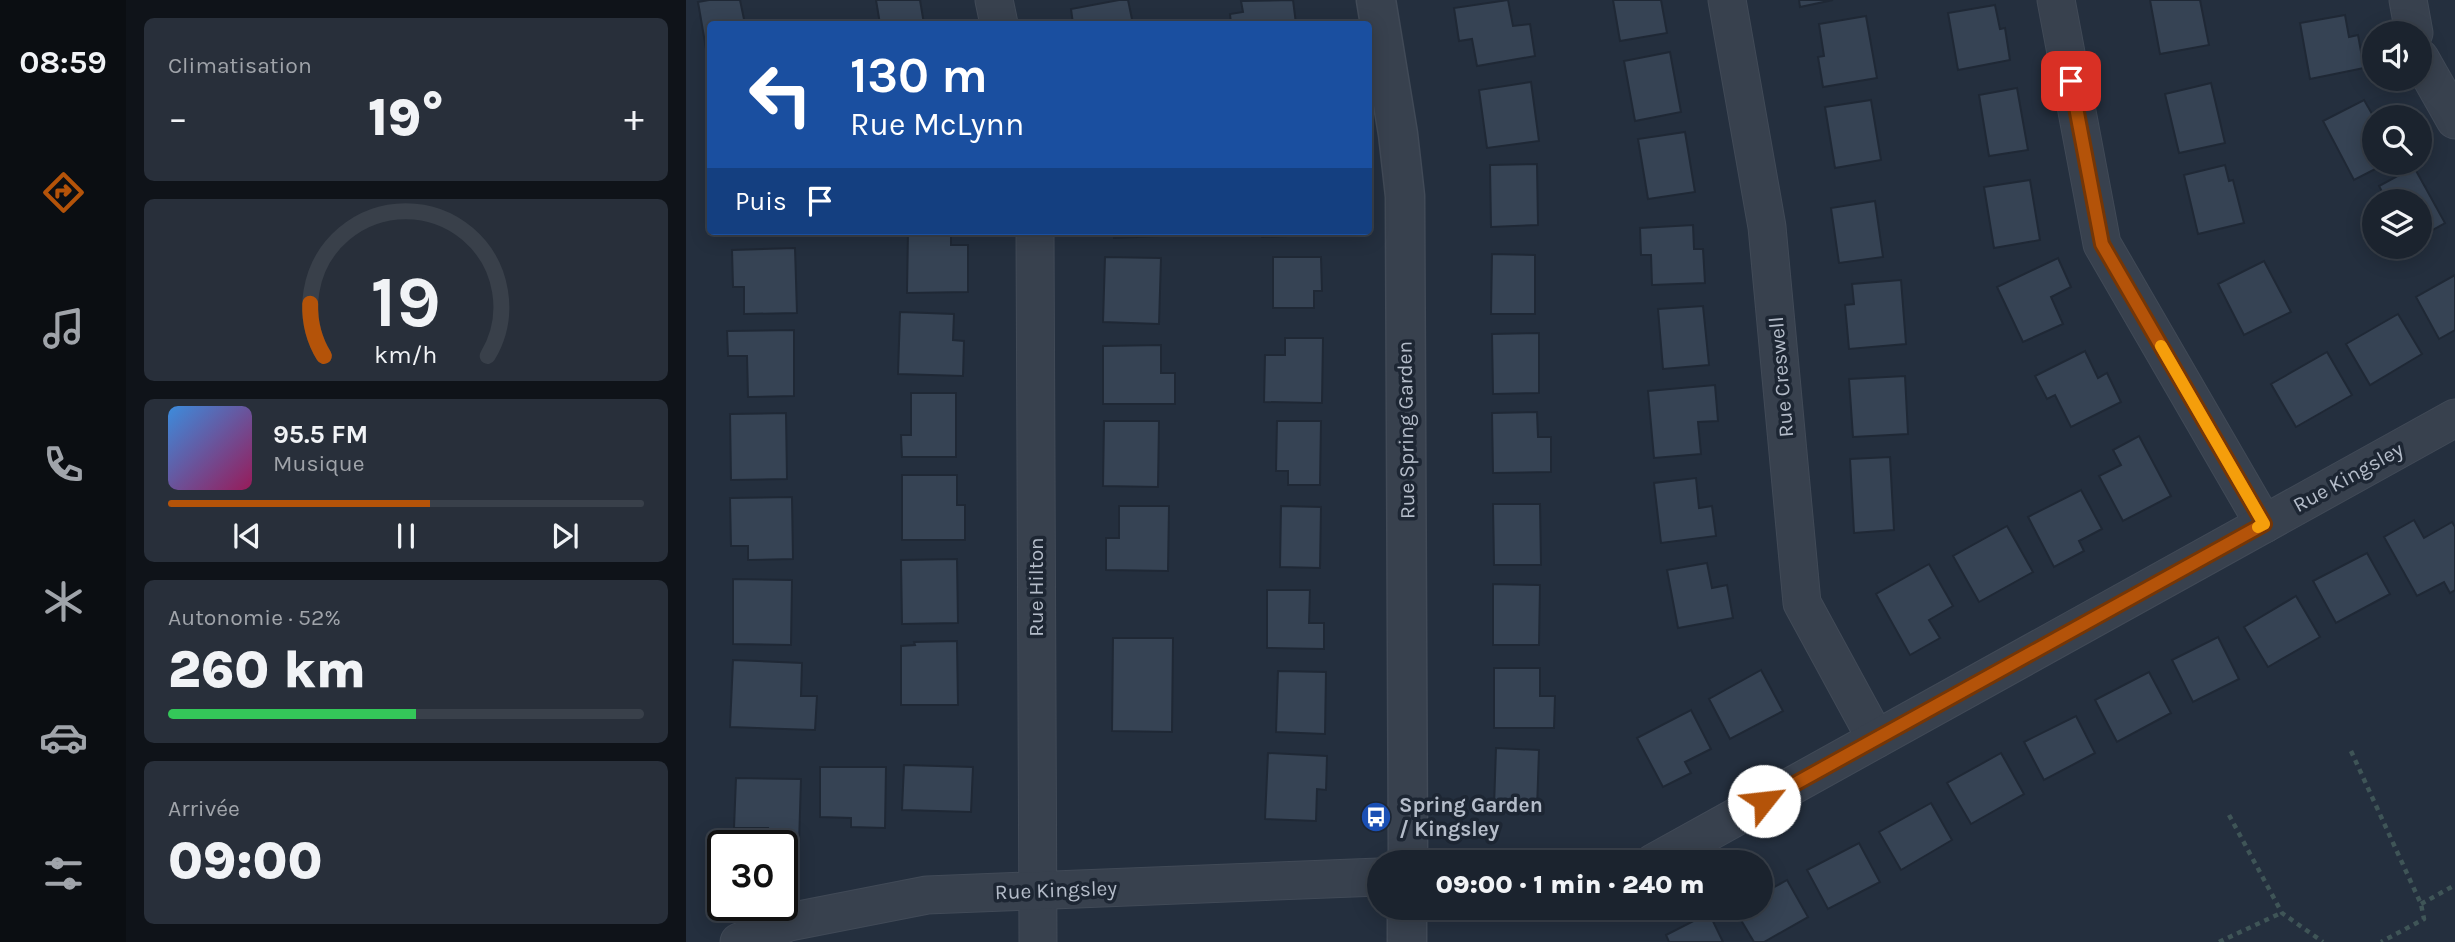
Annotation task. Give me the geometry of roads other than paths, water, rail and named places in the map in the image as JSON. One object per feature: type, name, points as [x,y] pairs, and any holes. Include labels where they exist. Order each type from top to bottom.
[{"type":"street","points":[[994,0],[998,21]]},
{"type":"street","name":"Rue Spring Garden","points":[[1376,0],[1405,196],[1408,850]]},
{"type":"street","name":"Rue Creswell","points":[[1727,0],[1767,227],[1802,603],[1876,740]]},
{"type":"street","points":[[2056,0],[2102,244],[2264,524]]},
{"type":"street","points":[[2408,0],[2412,21]]},
{"type":"street","points":[[2432,79],[2455,120]]},
{"type":"street","name":"Rue Hilton","points":[[1035,235],[1038,942]]},
{"type":"street","name":"Rue Kingsley","points":[[1677,850],[2455,418]]},
{"type":"street","name":"Rue Kingsley","points":[[739,942],[789,922],[927,895],[1367,877]]},
{"type":"street","points":[[1407,942],[1408,920]]},
{"type":"place","name":"Spring Garden / Kingsley","points":[[1376,817]]}]
